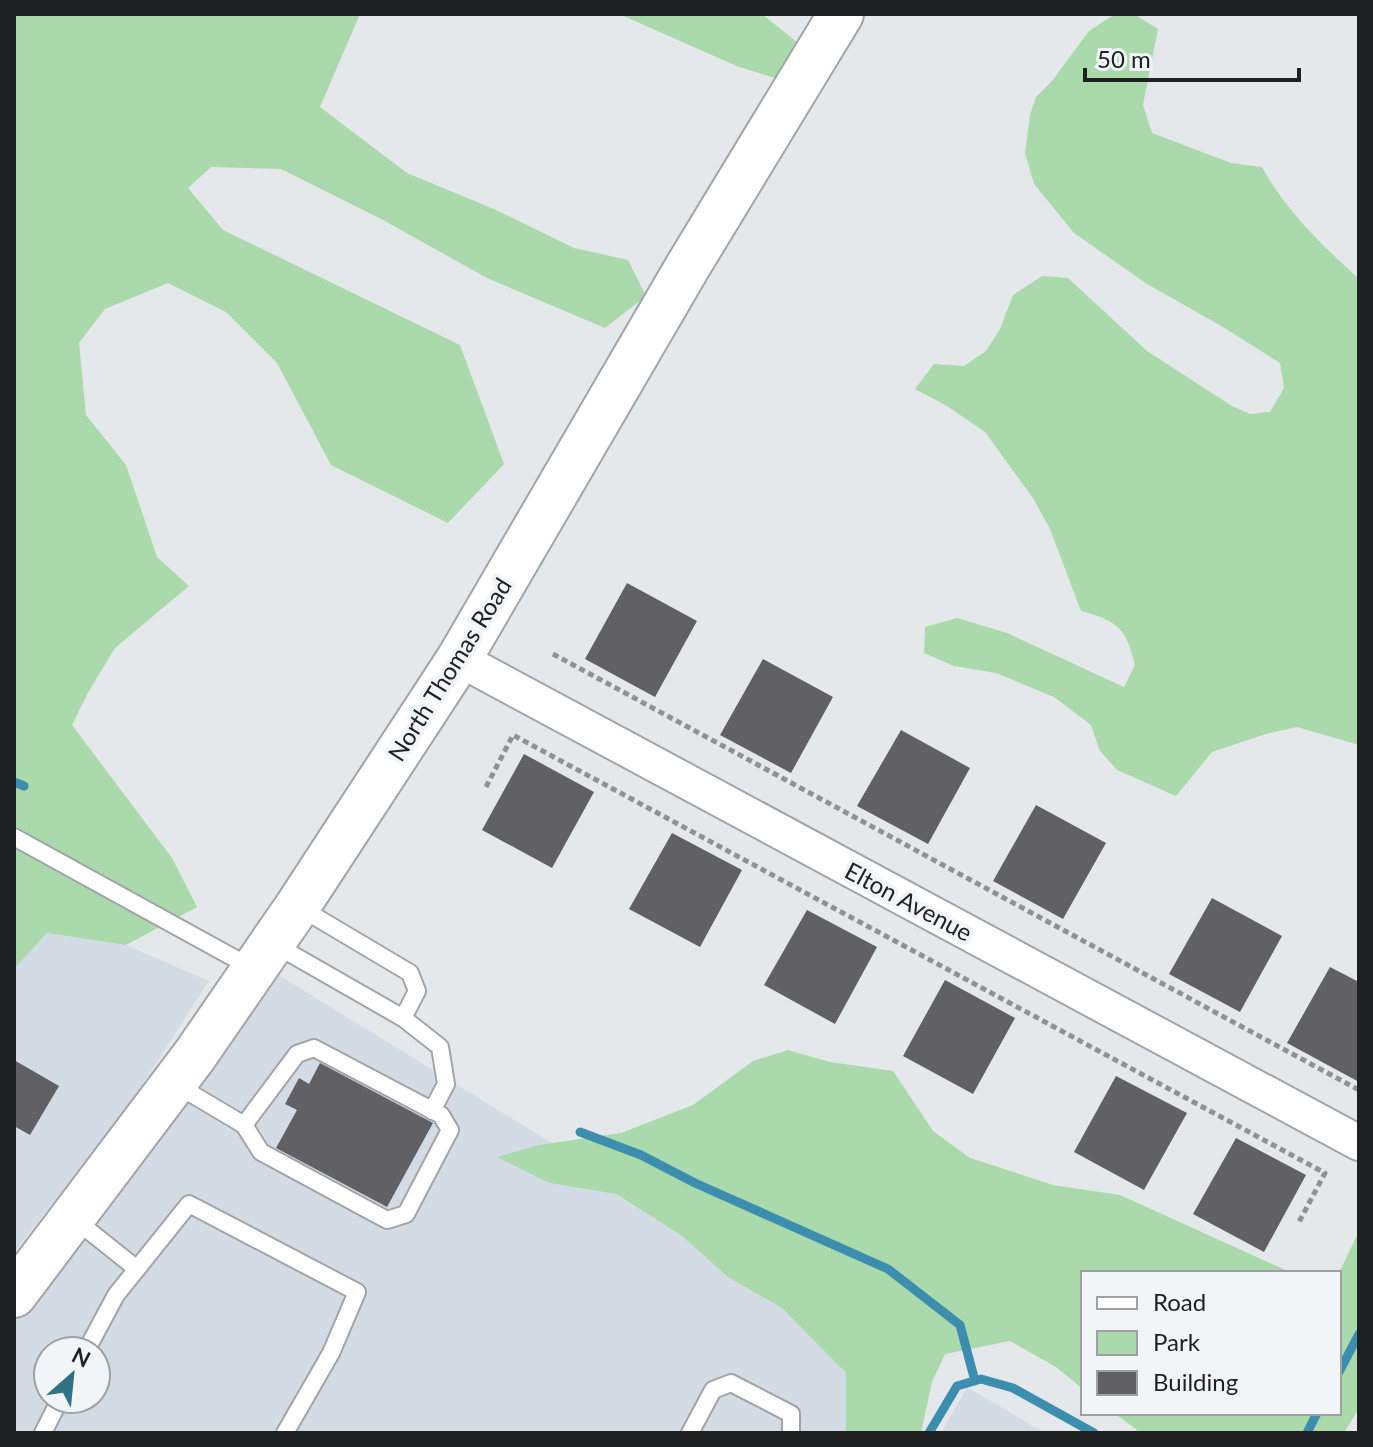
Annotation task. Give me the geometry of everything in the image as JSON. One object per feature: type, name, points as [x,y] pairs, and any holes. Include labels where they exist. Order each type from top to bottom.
[{"type":"street","name":"North Thomas Road","points":[[19,1279],[72,1217],[174,1083],[297,907],[459,659],[688,266],[841,14]]},
{"type":"street","name":"Elton Avenue","points":[[459,659],[1359,1143]]},
{"type":"lane","points":[[14,837],[263,956],[403,1018],[440,1047],[446,1084],[432,1111]]},
{"type":"lane","points":[[297,907],[410,973],[417,991],[403,1018]]},
{"type":"lane","points":[[174,1083],[244,1125],[261,1152],[387,1220],[406,1214],[450,1130],[441,1115],[314,1048],[297,1054],[244,1125]]},
{"type":"lane","points":[[95,1335],[116,1295],[189,1204],[357,1292],[331,1353],[285,1433]]},
{"type":"lane","points":[[72,1217],[137,1269]]},
{"type":"lane","points":[[690,1433],[713,1390],[731,1383],[791,1414],[791,1433]]},
{"type":"lane","points":[[43,1433],[52,1415]]},
{"type":"path","points":[[553,654],[1359,1090]]},
{"type":"path","points":[[486,787],[513,735],[1325,1173],[1299,1222]]},
{"type":"shaded area","points":[[47,933],[126,945],[209,981],[133,1099],[14,1253],[14,969]]},
{"type":"shaded area","points":[[268,975],[280,976],[552,1143],[498,1157],[549,1183],[615,1194],[682,1236],[728,1277],[782,1308],[846,1373],[846,1433],[14,1433],[14,1319]]},
{"type":"shaded area","points":[[967,1387],[1045,1433],[941,1433]]},
{"type":"green space","points":[[14,14],[360,14],[320,107],[407,173],[494,209],[574,248],[628,260],[646,296],[605,328],[487,278],[383,220],[281,169],[211,167],[188,188],[223,230],[460,345],[504,464],[448,523],[331,465],[277,363],[226,312],[168,283],[105,309],[79,343],[86,415],[126,465],[157,557],[189,586],[115,648],[72,725],[172,858],[197,907],[126,945],[47,933],[14,969]]},
{"type":"green space","points":[[619,14],[762,14],[808,51],[792,83],[739,67]]},
{"type":"green space","points":[[1115,14],[1134,14],[1158,29],[1143,105],[1152,133],[1231,163],[1262,167],[1293,213],[1359,279],[1359,745],[1297,727],[1266,734],[1212,752],[1176,796],[1117,770],[1100,751],[1091,725],[1054,697],[996,673],[954,666],[924,653],[925,627],[957,618],[1007,633],[1124,687],[1135,665],[1128,642],[1118,628],[1104,618],[1081,611],[1050,529],[1033,498],[985,432],[915,389],[934,364],[964,366],[986,351],[1000,329],[1013,295],[1042,276],[1068,278],[1147,351],[1232,406],[1250,414],[1270,412],[1284,388],[1280,363],[1147,284],[1074,233],[1034,184],[1025,153],[1030,115],[1036,97],[1052,81],[1089,31]]},
{"type":"green space","points":[[788,1050],[830,1062],[893,1071],[933,1131],[970,1158],[1053,1185],[1120,1195],[1288,1271],[1081,1271],[1081,1387],[1056,1367],[1010,1341],[945,1354],[932,1382],[921,1433],[846,1433],[846,1373],[782,1308],[728,1277],[682,1236],[616,1194],[549,1183],[497,1157],[539,1145],[621,1133],[693,1105],[753,1061]]},
{"type":"green space","points":[[1359,1231],[1359,1408],[1344,1433],[1137,1433],[1117,1415],[1341,1415],[1340,1271]]},
{"type":"building","points":[[627,583],[697,621],[655,697],[585,659]]},
{"type":"building","points":[[763,659],[833,697],[791,773],[720,735]]},
{"type":"building","points":[[901,730],[970,768],[928,844],[857,806]]},
{"type":"building","points":[[524,754],[594,792],[552,868],[482,830]]},
{"type":"building","points":[[1036,805],[1106,843],[1063,919],[993,881]]},
{"type":"building","points":[[672,833],[742,870],[700,947],[629,909]]},
{"type":"building","points":[[1212,898],[1282,936],[1240,1012],[1169,974]]},
{"type":"building","points":[[807,910],[877,947],[835,1024],[764,985]]},
{"type":"building","points":[[1330,967],[1359,982],[1359,1082],[1287,1043]]},
{"type":"building","points":[[945,980],[1015,1018],[973,1094],[903,1056]]},
{"type":"building","points":[[14,1060],[59,1086],[30,1135],[14,1126]]},
{"type":"building","points":[[320,1063],[433,1123],[387,1207],[276,1148],[297,1110],[285,1104],[299,1078],[309,1084]]},
{"type":"building","points":[[1116,1076],[1187,1113],[1144,1190],[1074,1152]]},
{"type":"building","points":[[1236,1138],[1306,1175],[1264,1252],[1193,1214]]},
{"type":"waterway","points":[[14,782],[24,786]]},
{"type":"waterway","points":[[580,1132],[641,1155],[695,1183],[888,1269],[960,1325],[975,1381]]},
{"type":"waterway","points":[[1341,1368],[1359,1334]]},
{"type":"waterway","points":[[929,1433],[957,1386],[981,1379],[1013,1388],[1094,1433]]},
{"type":"waterway","points":[[1307,1433],[1316,1415]]}]
